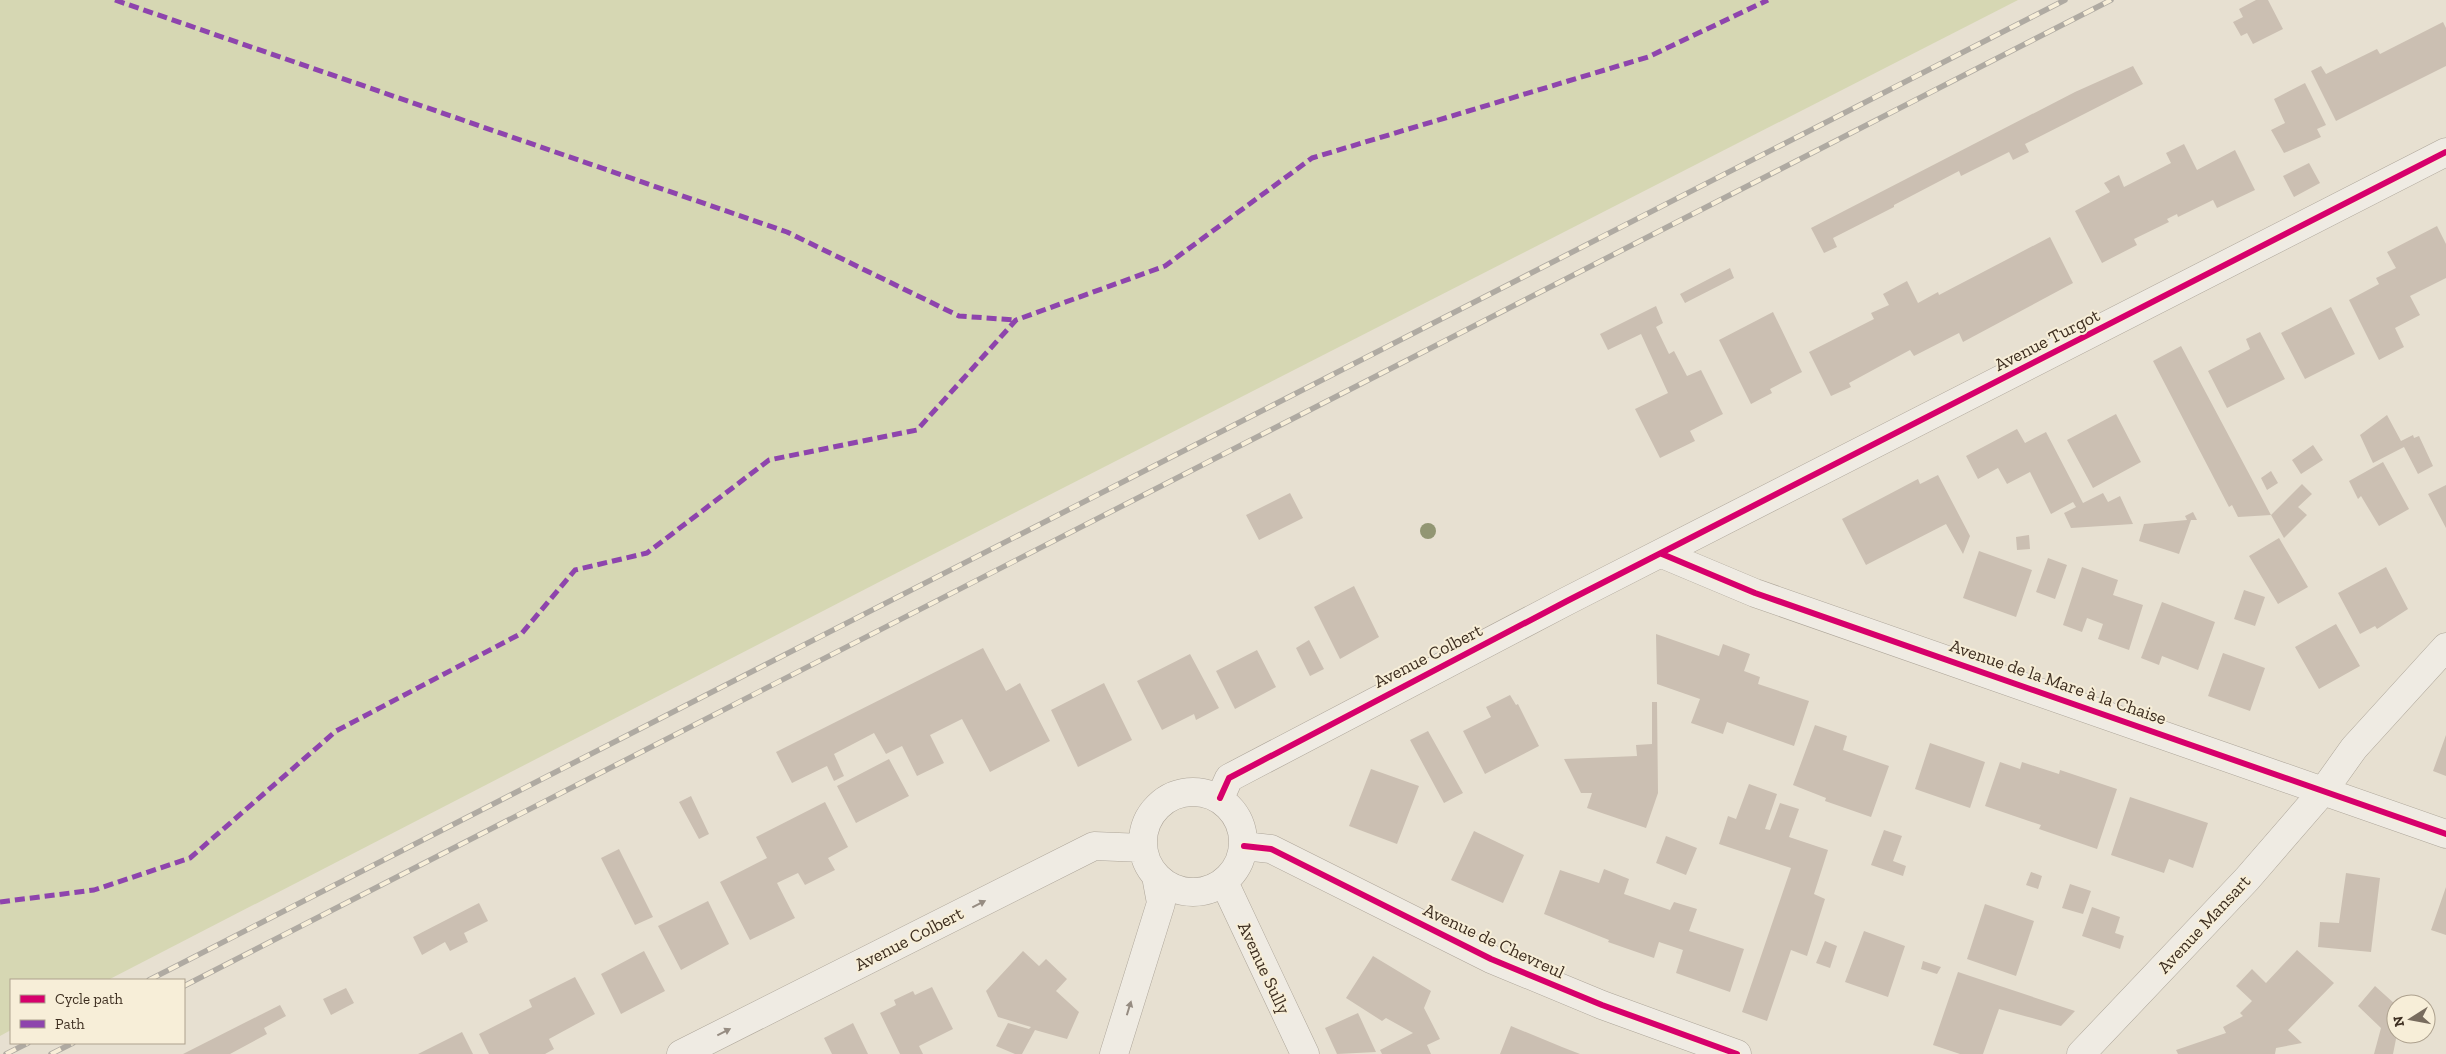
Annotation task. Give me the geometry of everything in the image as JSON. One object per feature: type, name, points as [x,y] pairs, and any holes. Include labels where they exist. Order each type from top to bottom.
[{"type":"street","name":"Avenue Turgot","points":[[1662,554],[2446,152]]},
{"type":"street","name":"Avenue de la Mare à la Chaise","points":[[1662,554],[1755,592],[2446,834]]},
{"type":"street","name":"Avenue Colbert","points":[[1220,798],[1229,778],[1430,671],[1662,554]]},
{"type":"street","name":"Avenue Mansart","points":[[2081,1054],[2246,879],[2324,790],[2354,748],[2446,646]]},
{"type":"street","points":[[1188,791],[1204,792],[1220,798],[1230,807],[1239,818],[1244,846],[1241,860],[1234,872],[1224,882],[1211,889],[1196,892],[1181,891],[1167,885],[1156,876],[1147,863],[1143,848],[1144,832],[1149,817],[1159,804],[1172,795],[1188,791]]},
{"type":"street","name":"Avenue Colbert","points":[[681,1054],[1094,846],[1143,848]]},
{"type":"street","name":"Avenue de Chevreul","points":[[1244,846],[1270,849],[1491,959],[1602,1005],[1737,1054]]},
{"type":"street","points":[[1114,1054],[1161,903],[1156,876]]},
{"type":"street","name":"Avenue Sully","points":[[1224,882],[1305,1054]]},
{"type":"green space","points":[[0,0],[2018,0],[881,581],[110,979],[10,979],[10,1031],[0,1036]]},
{"type":"building","points":[[2256,0],[2268,0],[2283,29],[2253,44],[2247,33],[2241,36],[2233,22],[2243,17],[2239,9]]},
{"type":"building","points":[[2443,22],[2446,28],[2446,66],[2336,121],[2311,71],[2321,66],[2326,74],[2377,49],[2380,54]]},
{"type":"building","points":[[2133,66],[2143,84],[2025,144],[2029,152],[2013,160],[2009,152],[1961,176],[1959,171],[1894,205],[1894,207],[1833,238],[1837,247],[1824,253],[1811,228],[2075,92]]},
{"type":"building","points":[[2305,83],[2326,125],[2317,129],[2321,137],[2284,153],[2271,130],[2285,123],[2274,99]]},
{"type":"building","points":[[2184,144],[2197,170],[2235,150],[2255,190],[2217,208],[2213,200],[2178,217],[2177,214],[2167,219],[2169,222],[2134,239],[2137,245],[2102,263],[2075,211],[2110,192],[2104,183],[2119,175],[2124,187],[2171,163],[2166,153]]},
{"type":"building","points":[[2309,163],[2320,183],[2294,197],[2283,176]]},
{"type":"building","points":[[2437,226],[2446,244],[2446,278],[2410,296],[2420,315],[2395,328],[2404,347],[2379,360],[2349,300],[2379,284],[2376,278],[2396,268],[2387,252]]},
{"type":"building","points":[[2050,237],[2073,283],[1963,342],[1959,333],[1914,356],[1910,350],[1849,383],[1851,387],[1831,396],[1809,352],[1874,319],[1871,313],[1889,305],[1883,294],[1907,281],[1918,303],[1938,292],[1939,295]]},
{"type":"building","points":[[1730,268],[1734,278],[1685,303],[1680,294]]},
{"type":"building","points":[[1656,306],[1663,323],[1656,327],[1669,354],[1674,351],[1687,376],[1701,370],[1723,414],[1690,431],[1695,441],[1660,458],[1635,409],[1668,393],[1641,334],[1608,350],[1600,334]]},
{"type":"building","points":[[2331,307],[2355,354],[2305,379],[2281,333]]},
{"type":"building","points":[[1773,312],[1802,372],[1770,389],[1772,393],[1751,404],[1719,340]]},
{"type":"building","points":[[2260,332],[2285,379],[2227,408],[2208,371],[2250,349],[2246,339]]},
{"type":"building","points":[[2181,346],[2271,515],[2238,517],[2232,505],[2229,507],[2153,361]]},
{"type":"building","points":[[2116,414],[2141,462],[2093,488],[2067,440]]},
{"type":"building","points":[[2387,415],[2401,441],[2413,435],[2414,438],[2419,436],[2433,466],[2418,474],[2404,447],[2373,463],[2360,435]]},
{"type":"building","points":[[2017,429],[2025,443],[2046,432],[2083,503],[2103,493],[2108,502],[2120,496],[2133,524],[2071,528],[2064,513],[2076,507],[2073,502],[2051,514],[2030,472],[2007,484],[1998,468],[1978,479],[1966,456]]},
{"type":"building","points":[[2313,445],[2323,460],[2301,474],[2292,460]]},
{"type":"building","points":[[2383,462],[2409,509],[2379,526],[2361,496],[2358,499],[2349,481]]},
{"type":"building","points":[[2271,471],[2278,483],[2267,490],[2261,478]]},
{"type":"building","points":[[1938,475],[1970,536],[1963,554],[1946,524],[1866,565],[1842,519],[1918,479],[1920,484]]},
{"type":"building","points":[[2302,484],[2312,494],[2298,507],[2307,515],[2284,538],[2271,515]]},
{"type":"building","points":[[2446,485],[2446,528],[2428,494]]},
{"type":"building","points":[[1290,493],[1303,518],[1259,540],[1246,515]]},
{"type":"building","points":[[2193,512],[2197,520],[2191,520],[2179,554],[2139,541],[2144,524],[2187,520],[2185,516]]},
{"type":"building","points":[[2029,535],[2030,549],[2017,550],[2016,537]]},
{"type":"building","points":[[2279,538],[2308,587],[2278,604],[2249,556]]},
{"type":"building","points":[[1979,551],[2032,570],[2016,617],[1963,598]]},
{"type":"building","points":[[2048,558],[2067,565],[2055,599],[2036,592]]},
{"type":"building","points":[[2082,567],[2118,580],[2113,595],[2143,605],[2129,650],[2098,639],[2103,624],[2087,618],[2082,632],[2063,625]]},
{"type":"building","points":[[2386,567],[2408,609],[2377,629],[2375,626],[2360,634],[2338,593]]},
{"type":"building","points":[[1354,586],[1379,637],[1340,659],[1314,607]]},
{"type":"building","points":[[2244,590],[2265,597],[2255,626],[2234,619]]},
{"type":"building","points":[[2162,602],[2215,622],[2198,670],[2162,656],[2159,665],[2141,658]]},
{"type":"building","points":[[2336,624],[2360,666],[2319,689],[2295,647]]},
{"type":"building","points":[[1656,634],[1719,656],[1723,644],[1750,654],[1744,671],[1760,677],[1758,684],[1809,701],[1794,746],[1727,722],[1723,734],[1691,723],[1700,699],[1657,684]]},
{"type":"building","points":[[1309,640],[1324,669],[1310,676],[1296,648]]},
{"type":"building","points":[[983,648],[1006,691],[1020,683],[1050,741],[990,772],[962,719],[930,735],[944,763],[917,776],[902,746],[886,754],[874,733],[834,754],[844,776],[834,781],[827,766],[792,783],[776,752]]},
{"type":"building","points":[[1257,650],[1276,687],[1235,709],[1216,671]]},
{"type":"building","points":[[2223,653],[2265,668],[2250,711],[2208,696]]},
{"type":"building","points":[[1190,654],[1219,708],[1196,720],[1194,714],[1162,730],[1137,681]]},
{"type":"building","points":[[1104,683],[1132,740],[1078,767],[1051,710]]},
{"type":"building","points":[[1510,695],[1516,705],[1518,704],[1539,746],[1485,774],[1463,731],[1491,717],[1486,707]]},
{"type":"building","points":[[1652,702],[1657,702],[1658,793],[1646,828],[1587,808],[1592,793],[1581,793],[1564,759],[1637,756],[1636,745],[1652,744]]},
{"type":"building","points":[[1815,725],[1847,736],[1843,750],[1889,766],[1871,817],[1825,801],[1826,798],[1793,785]]},
{"type":"building","points":[[1428,731],[1463,793],[1444,803],[1410,740]]},
{"type":"building","points":[[2446,735],[2446,776],[2433,771]]},
{"type":"building","points":[[1930,743],[1985,762],[1970,808],[1915,789]]},
{"type":"building","points":[[889,759],[909,796],[856,823],[837,786]]},
{"type":"building","points":[[2000,762],[2020,769],[2022,762],[2059,774],[2060,770],[2117,789],[2097,849],[2039,829],[2041,825],[1985,806]]},
{"type":"building","points":[[1371,769],[1419,786],[1397,844],[1349,826]]},
{"type":"building","points":[[1749,784],[1777,794],[1765,829],[1770,830],[1780,803],[1799,809],[1789,837],[1828,850],[1814,894],[1825,899],[1807,956],[1791,950],[1767,1021],[1742,1012],[1791,868],[1719,844],[1728,816],[1736,819]]},
{"type":"building","points":[[691,796],[709,834],[699,839],[679,802]]},
{"type":"building","points":[[2130,797],[2208,823],[2193,868],[2169,859],[2164,873],[2111,855]]},
{"type":"building","points":[[825,802],[848,847],[828,858],[835,870],[805,885],[798,873],[777,883],[795,918],[750,940],[720,882],[767,858],[756,837]]},
{"type":"building","points":[[1884,830],[1902,836],[1893,861],[1906,866],[1903,876],[1871,865]]},
{"type":"building","points":[[1474,831],[1524,855],[1503,903],[1451,880]]},
{"type":"building","points":[[1666,836],[1697,848],[1686,875],[1656,863]]},
{"type":"building","points":[[619,849],[653,917],[635,925],[601,858]]},
{"type":"building","points":[[1604,869],[1629,879],[1624,894],[1670,910],[1674,902],[1697,909],[1689,931],[1744,949],[1730,992],[1676,973],[1683,950],[1659,942],[1654,958],[1608,942],[1609,940],[1544,914],[1560,870],[1599,883]]},
{"type":"building","points":[[2031,872],[2042,876],[2038,889],[2026,885]]},
{"type":"building","points":[[2346,873],[2380,878],[2371,952],[2318,947],[2320,922],[2339,923]]},
{"type":"building","points":[[2070,884],[2091,891],[2083,914],[2062,908]]},
{"type":"building","points":[[2446,887],[2446,935],[2431,930]]},
{"type":"building","points":[[708,901],[729,944],[681,970],[658,926]]},
{"type":"building","points":[[479,903],[488,921],[464,933],[468,942],[450,951],[445,942],[422,955],[413,937]]},
{"type":"building","points":[[1985,904],[2034,921],[2016,976],[1967,959]]},
{"type":"building","points":[[2092,907],[2120,917],[2115,933],[2124,936],[2120,949],[2082,936]]},
{"type":"building","points":[[1864,931],[1905,946],[1888,997],[1845,982]]},
{"type":"building","points":[[1825,941],[1837,946],[1830,968],[1816,963]]},
{"type":"building","points":[[2297,950],[2334,983],[2288,1030],[2302,1043],[2276,1048],[2275,1054],[2178,1054],[2176,1050],[2226,1033],[2223,1027],[2243,1016],[2240,1013],[2252,1001],[2236,986],[2252,969],[2266,983]]},
{"type":"building","points":[[644,951],[665,991],[621,1014],[601,974]]},
{"type":"building","points":[[1023,951],[1039,966],[1046,959],[1067,979],[1056,991],[1079,1012],[1067,1039],[1035,1030],[1022,1054],[1015,1054],[996,1046],[1008,1023],[1029,1029],[1031,1027],[998,1017],[986,991]]},
{"type":"building","points":[[1373,956],[1431,991],[1424,1008],[1440,1039],[1427,1045],[1431,1054],[1382,1054],[1380,1050],[1413,1033],[1386,1018],[1382,1021],[1346,998]]},
{"type":"building","points":[[1923,961],[1941,967],[1937,974],[1921,969]]},
{"type":"building","points":[[1958,972],[2075,1011],[2061,1026],[1999,1009],[1983,1054],[1960,1054],[1933,1045]]},
{"type":"building","points":[[575,977],[595,1014],[549,1039],[554,1049],[545,1054],[489,1054],[479,1034],[532,1007],[529,1000]]},
{"type":"building","points":[[2375,986],[2386,996],[2386,1044],[2395,1044],[2393,1054],[2374,1054],[2381,1028],[2358,1006]]},
{"type":"building","points":[[932,987],[953,1029],[919,1046],[923,1054],[900,1054],[880,1013],[896,1005],[894,1000],[913,991],[915,995]]},
{"type":"building","points":[[346,988],[354,1003],[331,1015],[323,999]]},
{"type":"building","points":[[280,1005],[286,1016],[264,1028],[267,1034],[230,1054],[183,1054]]},
{"type":"building","points":[[1358,1013],[1376,1052],[1337,1054],[1325,1028]]},
{"type":"building","points":[[853,1023],[868,1054],[832,1054],[824,1038]]},
{"type":"building","points":[[1511,1026],[1562,1047],[1580,1054],[1500,1054]]},
{"type":"building","points":[[462,1032],[473,1054],[418,1054]]},
{"type":"railway","points":[[151,979],[2065,0]]},
{"type":"railway","points":[[185,985],[2111,0]]},
{"type":"railway","points":[[6,1054],[26,1044]]},
{"type":"railway","points":[[51,1054],[71,1044]]},
{"type":"marked path","points":[[115,0],[787,232],[959,316],[1016,320]]},
{"type":"marked path","points":[[0,902],[94,890],[190,858],[336,731],[522,633],[575,570],[647,553],[769,460],[917,430],[1016,320],[1165,266],[1312,158],[1648,57],[1768,0]]},
{"type":"cycle path","points":[[1220,798],[1229,778],[1567,601],[2446,152]]},
{"type":"cycle path","points":[[1662,554],[1755,593],[2446,834]]},
{"type":"cycle path","points":[[1244,846],[1271,849],[1491,959],[1602,1005],[1737,1054]]}]
